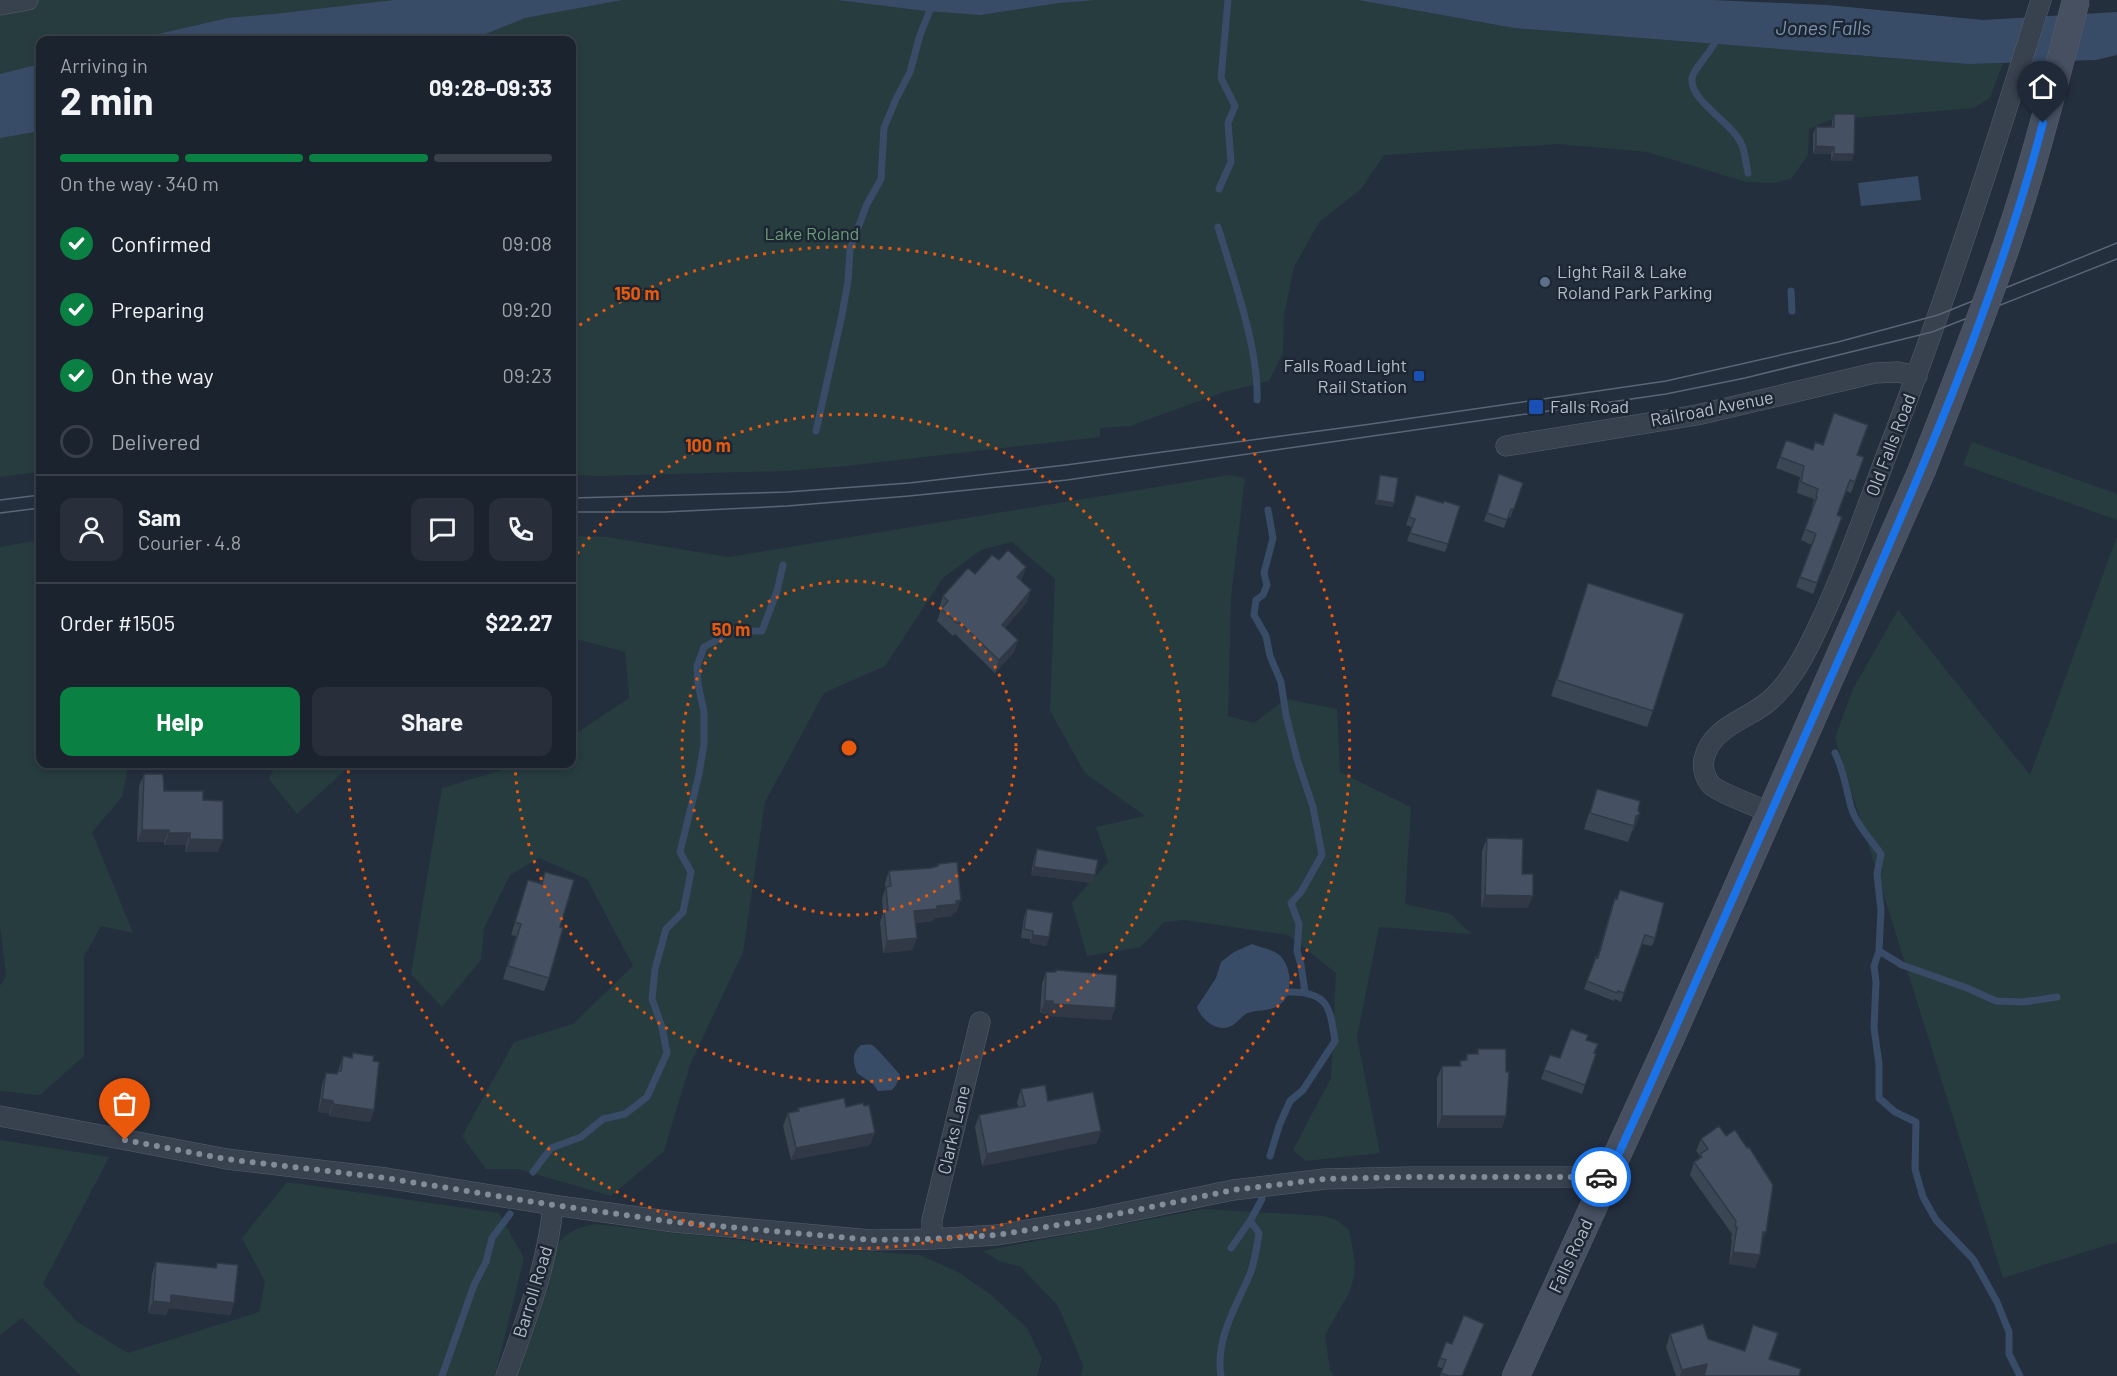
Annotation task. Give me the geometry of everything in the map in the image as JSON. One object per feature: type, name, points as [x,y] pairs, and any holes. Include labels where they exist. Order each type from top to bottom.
[{"type":"main road","name":"Falls Road","points":[[1516,1376],[1608,1177],[1922,470],[1973,341],[2009,239],[2035,154],[2076,0]]},
{"type":"street","points":[[0,5],[28,0]]},
{"type":"street","name":"Old Falls Road","points":[[1771,813],[1710,784],[1703,771],[1703,760],[1709,746],[1720,731],[1769,701],[1789,680],[1840,580],[1917,376],[2040,4]]},
{"type":"street","name":"Railroad Avenue","points":[[1506,446],[1697,416],[1875,373],[1898,372],[1917,376]]},
{"type":"street","name":"Clarks Lane","points":[[932,1239],[932,1220],[980,1022]]},
{"type":"street","points":[[0,1116],[226,1159],[386,1178],[674,1222],[871,1240],[997,1235],[1088,1220],[1189,1198],[1293,1182],[1410,1177],[1608,1177]]},
{"type":"street","name":"Barroll Road","points":[[506,1376],[532,1302],[550,1235],[553,1205]]},
{"type":"green space","name":"Lake Roland","points":[[0,0],[1358,0],[1514,28],[1968,64],[2003,63],[1990,98],[1974,108],[1830,120],[1809,129],[1808,155],[1791,179],[1773,183],[1746,182],[1647,152],[1559,144],[1384,155],[1361,189],[1319,222],[1294,267],[1284,315],[1283,353],[1269,381],[1224,392],[1130,426],[1100,428],[1100,437],[786,471],[600,476],[576,475],[576,36],[36,36],[36,472],[0,477]]},
{"type":"green space","points":[[1972,442],[2117,494],[2117,520],[1963,465]]},
{"type":"green space","points":[[1229,475],[1245,478],[1231,597],[1228,716],[1254,723],[1286,699],[1337,709],[1340,772],[1411,807],[1405,904],[1451,914],[1471,934],[1379,927],[1357,1037],[1380,1153],[1306,1161],[1293,1150],[1331,1078],[1336,973],[1288,935],[1184,920],[1164,922],[1141,947],[1087,956],[1072,903],[1108,862],[1096,827],[1145,816],[1085,773],[1050,711],[1055,579],[1012,542],[981,550],[943,578],[885,666],[824,693],[765,802],[743,952],[690,1065],[664,1151],[611,1196],[518,1169],[486,1169],[462,1136],[514,1042],[573,1024],[633,966],[587,879],[539,858],[510,875],[484,928],[481,960],[442,1007],[411,974],[442,788],[509,768],[576,768],[576,733],[629,698],[625,652],[576,639],[576,536],[607,537],[729,557]]},
{"type":"green space","points":[[2117,536],[2117,1242],[2003,1278],[1835,738],[1853,689],[1898,610],[2030,775]]},
{"type":"green space","points":[[36,541],[36,768],[128,768],[122,797],[92,832],[133,933],[101,926],[84,956],[84,1056],[40,1095],[0,1091],[0,986],[6,976],[0,927],[0,547]]},
{"type":"green space","points":[[274,768],[348,768],[297,814],[269,779]]},
{"type":"green space","points":[[0,1140],[109,1157],[43,1284],[76,1321],[128,1353],[259,1312],[265,1282],[242,1238],[287,1182],[499,1213],[524,1258],[495,1376],[81,1376],[22,1318],[0,1335]]},
{"type":"green space","points":[[1204,1209],[1324,1216],[1338,1221],[1349,1230],[1355,1262],[1354,1277],[1349,1293],[1325,1335],[1330,1370],[1334,1376],[1081,1376],[1083,1365],[1058,1306],[1020,1266],[1001,1262],[983,1251]]},
{"type":"green space","points":[[595,1224],[776,1244],[920,1255],[958,1272],[990,1294],[1027,1328],[1042,1359],[1037,1376],[511,1376],[559,1242],[575,1230]]},
{"type":"water","points":[[394,0],[622,0],[525,18],[481,36],[149,36],[228,18]]},
{"type":"water","points":[[838,0],[1095,0],[980,15]]},
{"type":"water","name":"Jones Falls","points":[[1358,0],[1712,0],[1827,5],[1983,20],[2117,12],[2117,55],[2096,60],[1968,64],[1514,28]]},
{"type":"water","points":[[36,65],[36,132],[0,138],[0,74]]},
{"type":"water","points":[[1918,176],[1921,200],[1861,206],[1858,183]]},
{"type":"water","points":[[1252,944],[1275,952],[1283,959],[1290,981],[1287,996],[1278,1006],[1248,1013],[1228,1027],[1212,1025],[1197,1007],[1216,978],[1221,962],[1234,952]]},
{"type":"water","points":[[861,1045],[874,1046],[900,1075],[892,1090],[878,1091],[873,1084],[857,1073],[854,1058]]},
{"type":"building","points":[[1834,114],[1855,114],[1854,154],[1834,154],[1834,147],[1816,146],[1816,127],[1834,127]]},
{"type":"building","points":[[1834,413],[1868,425],[1857,455],[1864,457],[1855,482],[1850,480],[1837,515],[1842,517],[1817,583],[1800,577],[1816,534],[1805,529],[1818,489],[1801,482],[1804,466],[1780,457],[1786,440],[1813,450],[1815,442],[1823,445]]},
{"type":"building","points":[[1499,474],[1523,483],[1514,509],[1511,509],[1507,520],[1487,513]]},
{"type":"building","points":[[1380,475],[1398,478],[1394,503],[1377,500]]},
{"type":"building","points":[[1416,495],[1460,506],[1448,544],[1410,533],[1415,519],[1409,517]]},
{"type":"building","points":[[1008,550],[1026,567],[1017,577],[1031,590],[1002,625],[1018,640],[999,660],[959,622],[958,624],[941,609],[948,601],[943,596],[968,568],[975,574],[992,555],[999,560]]},
{"type":"building","points":[[1588,583],[1684,614],[1653,711],[1557,680]]},
{"type":"building","points":[[144,774],[163,774],[164,791],[203,791],[203,800],[223,801],[223,840],[190,839],[190,833],[169,833],[169,830],[142,830]]},
{"type":"building","points":[[1597,789],[1640,801],[1638,810],[1640,814],[1636,816],[1634,826],[1590,813]]},
{"type":"building","points":[[1487,838],[1523,839],[1522,874],[1533,874],[1533,896],[1485,895]]},
{"type":"building","points":[[1037,849],[1098,860],[1095,875],[1034,867]]},
{"type":"building","points":[[957,862],[961,900],[956,901],[957,904],[937,906],[937,909],[914,911],[917,938],[887,941],[884,910],[888,910],[886,887],[891,886],[889,871],[931,868],[938,864]]},
{"type":"building","points":[[545,872],[574,880],[560,927],[563,928],[549,978],[508,966],[521,924],[515,922],[528,880],[542,884]]},
{"type":"building","points":[[1620,890],[1664,903],[1655,938],[1645,935],[1624,993],[1618,991],[1617,993],[1587,981],[1596,957],[1598,958],[1615,898],[1617,899]]},
{"type":"building","points":[[1027,909],[1053,913],[1049,937],[1033,935],[1033,931],[1024,929]]},
{"type":"building","points":[[1056,970],[1117,975],[1115,1008],[1053,1004],[1053,1001],[1045,1001],[1046,972],[1056,972]]},
{"type":"building","points":[[1571,1029],[1588,1035],[1586,1040],[1598,1044],[1585,1085],[1544,1070],[1550,1055],[1560,1058]]},
{"type":"building","points":[[1478,1049],[1506,1049],[1506,1072],[1509,1072],[1506,1116],[1442,1116],[1442,1066],[1461,1066],[1460,1061],[1467,1060],[1467,1054],[1478,1054]]},
{"type":"building","points":[[353,1053],[374,1056],[373,1061],[379,1062],[374,1110],[333,1104],[333,1101],[322,1099],[326,1073],[337,1074],[341,1071],[343,1056],[352,1058]]},
{"type":"building","points":[[1045,1085],[1048,1101],[1093,1092],[1101,1131],[987,1154],[979,1115],[1025,1106],[1021,1089]]},
{"type":"building","points":[[844,1098],[846,1107],[863,1103],[864,1106],[869,1105],[875,1133],[796,1148],[788,1113],[799,1111],[798,1108]]},
{"type":"building","points":[[1719,1126],[1726,1136],[1735,1130],[1747,1148],[1749,1147],[1773,1185],[1760,1255],[1733,1252],[1736,1221],[1694,1162],[1708,1149],[1701,1139]]},
{"type":"building","points":[[156,1262],[216,1268],[217,1263],[238,1265],[234,1303],[171,1295],[171,1303],[153,1301]]},
{"type":"building","points":[[1464,1315],[1484,1324],[1462,1376],[1449,1376],[1441,1373],[1446,1360],[1440,1358],[1446,1342],[1452,1344]]},
{"type":"building","points":[[1703,1324],[1708,1339],[1745,1351],[1753,1325],[1778,1333],[1769,1359],[1801,1369],[1799,1376],[1704,1376],[1707,1364],[1682,1370],[1670,1334]]},
{"type":"waterway","points":[[816,431],[842,315],[848,281],[850,249],[867,204],[881,179],[884,128],[910,72],[920,35],[934,0]]},
{"type":"waterway","points":[[1219,189],[1231,162],[1228,123],[1235,106],[1221,78],[1228,0]]},
{"type":"waterway","points":[[1718,35],[1693,75],[1693,87],[1705,104],[1737,137],[1743,148],[1748,173]]},
{"type":"waterway","points":[[1218,227],[1254,358],[1257,400]]},
{"type":"waterway","points":[[1791,291],[1792,311]]},
{"type":"waterway","points":[[1268,510],[1273,538],[1264,573],[1267,585],[1263,595],[1256,600],[1254,615],[1266,636],[1270,656],[1281,682],[1286,715],[1297,759],[1313,807],[1322,855],[1301,892],[1291,903],[1299,924],[1297,951],[1305,992]]},
{"type":"waterway","points":[[533,1172],[551,1148],[581,1137],[603,1119],[625,1114],[647,1097],[667,1053],[662,1027],[652,999],[655,969],[666,929],[683,912],[691,872],[680,852],[704,744],[704,712],[697,666],[704,647],[734,631],[762,631],[777,591],[783,565]]},
{"type":"waterway","points":[[1835,753],[1843,773],[1853,813],[1881,854],[1877,874],[1881,910],[1879,951],[1874,966],[1876,982],[1874,1028],[1879,1064],[1879,1098],[1895,1112],[1916,1122],[1915,1169],[1923,1197],[1936,1220],[1973,1259],[1997,1302],[2009,1332],[2009,1354],[2020,1376]]},
{"type":"waterway","points":[[1879,951],[1902,965],[1996,1001],[2023,1002],[2057,997]]},
{"type":"waterway","points":[[1270,1156],[1290,1101],[1303,1090],[1335,1041],[1325,1003],[1312,994],[1288,992]]},
{"type":"waterway","points":[[1231,1248],[1262,1199]]},
{"type":"waterway","points":[[442,1376],[474,1285],[486,1262],[492,1238],[510,1214]]},
{"type":"waterway","points":[[1221,1376],[1220,1362],[1224,1336],[1256,1254],[1259,1233],[1250,1221]]},
{"type":"tram line","points":[[576,498],[787,492],[909,483],[1066,465],[1364,425],[1666,381],[1838,342],[1938,315],[2117,243]]},
{"type":"tram line","points":[[576,512],[665,512],[787,506],[1067,480],[1666,394],[1745,378],[1932,332],[2117,259]]},
{"type":"tram line","points":[[0,500],[36,496]]},
{"type":"tram line","points":[[0,513],[36,508]]},
{"type":"way so far","points":[[125,1140],[226,1159],[386,1178],[674,1222],[871,1240],[997,1235],[1088,1220],[1233,1190],[1325,1179],[1601,1177]]},
{"type":"place","name":"Light Rail & Lake Roland Park Parking","points":[[1545,282]]},
{"type":"place","name":"Falls Road Light Rail Station","points":[[1419,376]]},
{"type":"place","name":"Falls Road","points":[[1536,407]]},
{"type":"route","points":[[1601,1177],[1608,1177],[1645,1096],[1922,470],[1973,341],[2009,239],[2043,123]]}]
